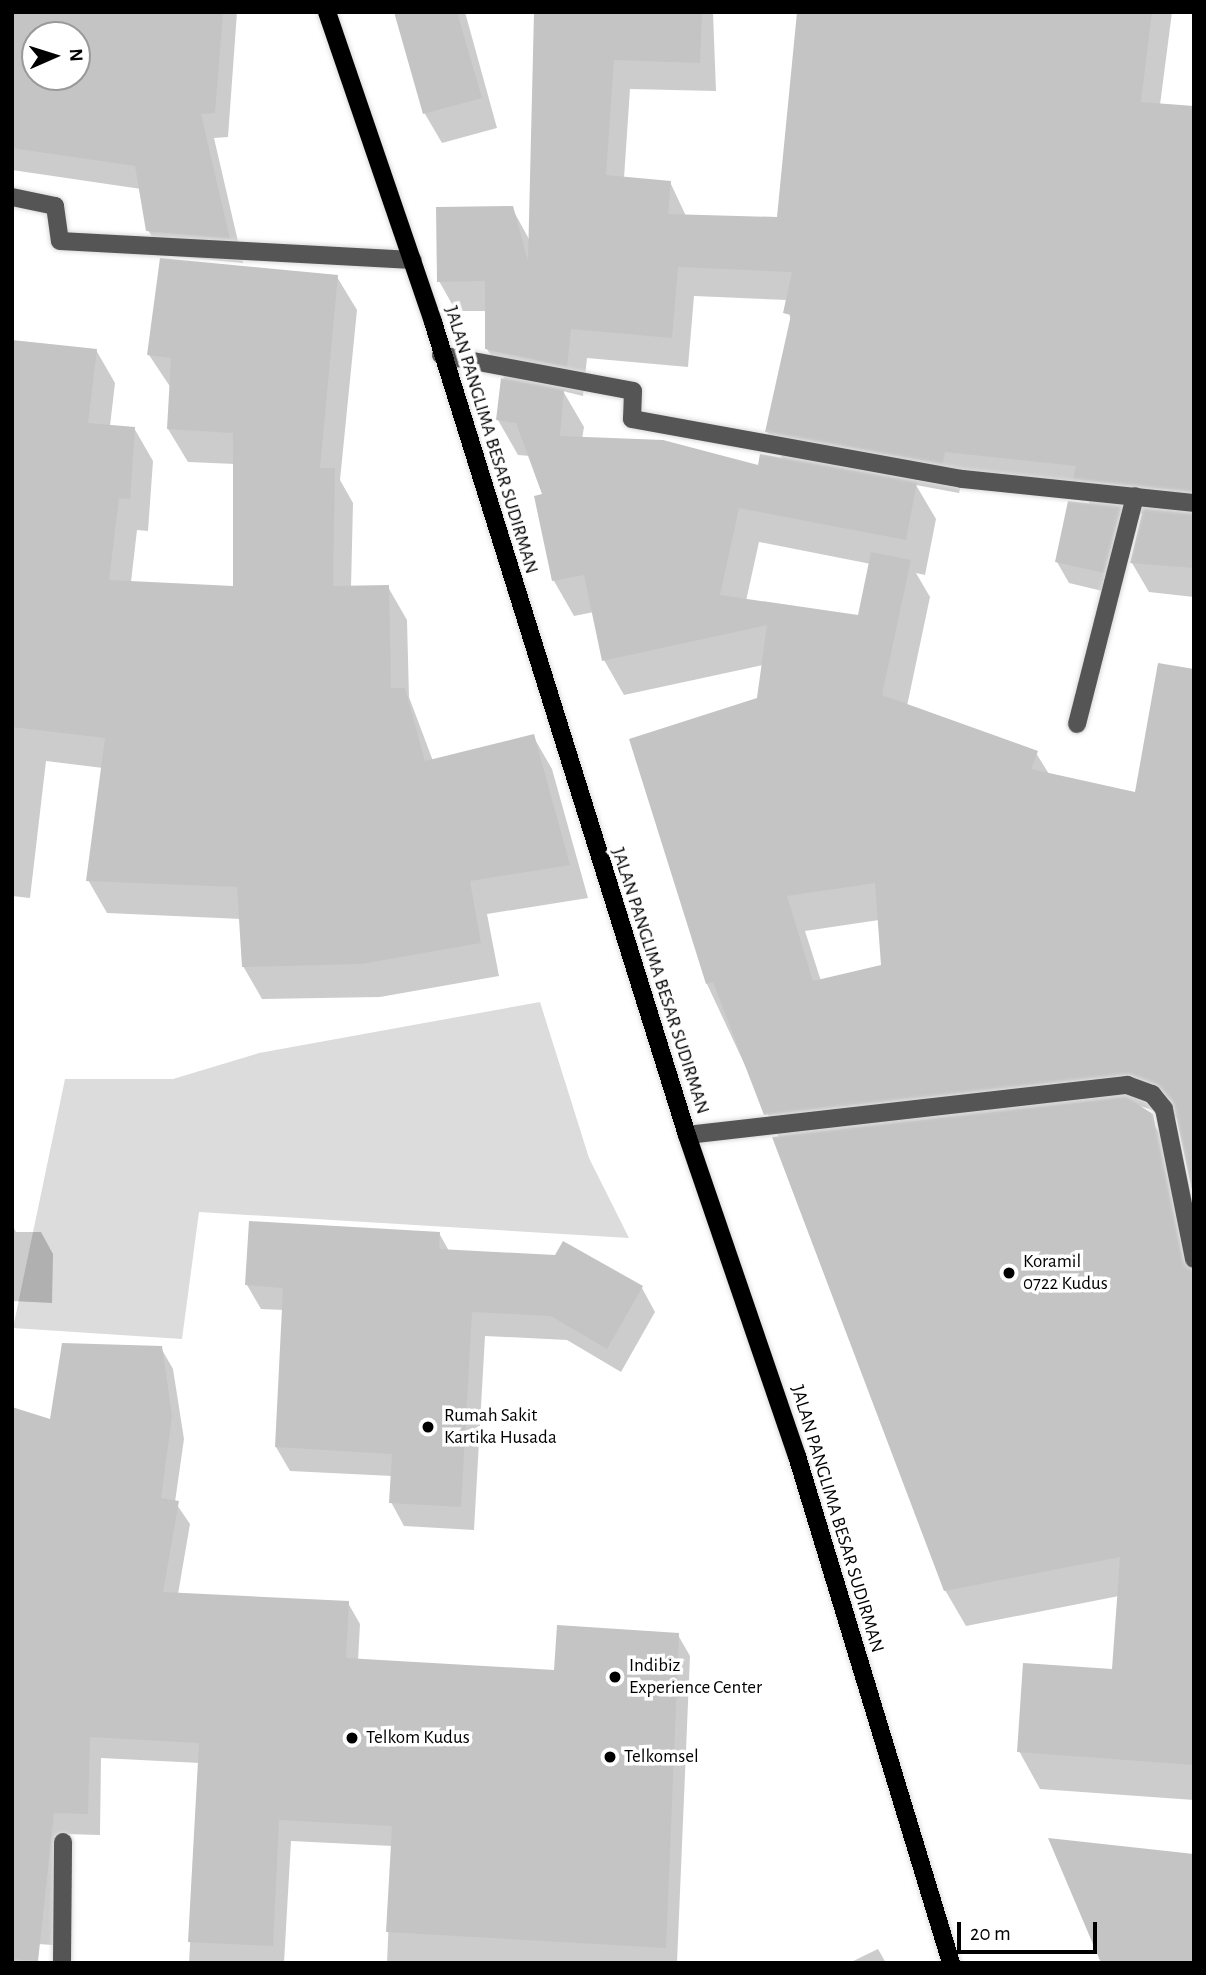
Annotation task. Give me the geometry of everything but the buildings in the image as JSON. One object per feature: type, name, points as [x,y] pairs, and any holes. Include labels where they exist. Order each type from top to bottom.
[{"type":"main road","name":"JALAN PANGLIMA BESAR SUDIRMAN","points":[[327,12],[412,260],[687,1135],[797,1456],[951,1963]]},
{"type":"street","points":[[12,197],[55,206],[60,241],[412,260]]},
{"type":"street","points":[[441,355],[633,391],[632,419],[962,479],[1194,503]]},
{"type":"street","points":[[1077,724],[1135,496]]},
{"type":"street","points":[[687,1135],[1127,1085],[1152,1094],[1164,1109],[1194,1259]]},
{"type":"street","points":[[62,1963],[63,1842]]},
{"type":"shaded area","points":[[540,1002],[589,1158],[629,1238],[199,1212],[182,1339],[13,1328],[65,1079],[173,1079],[259,1053]]},
{"type":"place","name":"Koramil 0722 Kudus","points":[[1009,1273]]},
{"type":"place","name":"Rumah Sakit Kartika Husada","points":[[428,1427]]},
{"type":"place","name":"Indibiz Experience Center","points":[[615,1677]]},
{"type":"place","name":"Telkom Kudus","points":[[352,1738]]},
{"type":"place","name":"Telkomsel","points":[[610,1757]]}]
